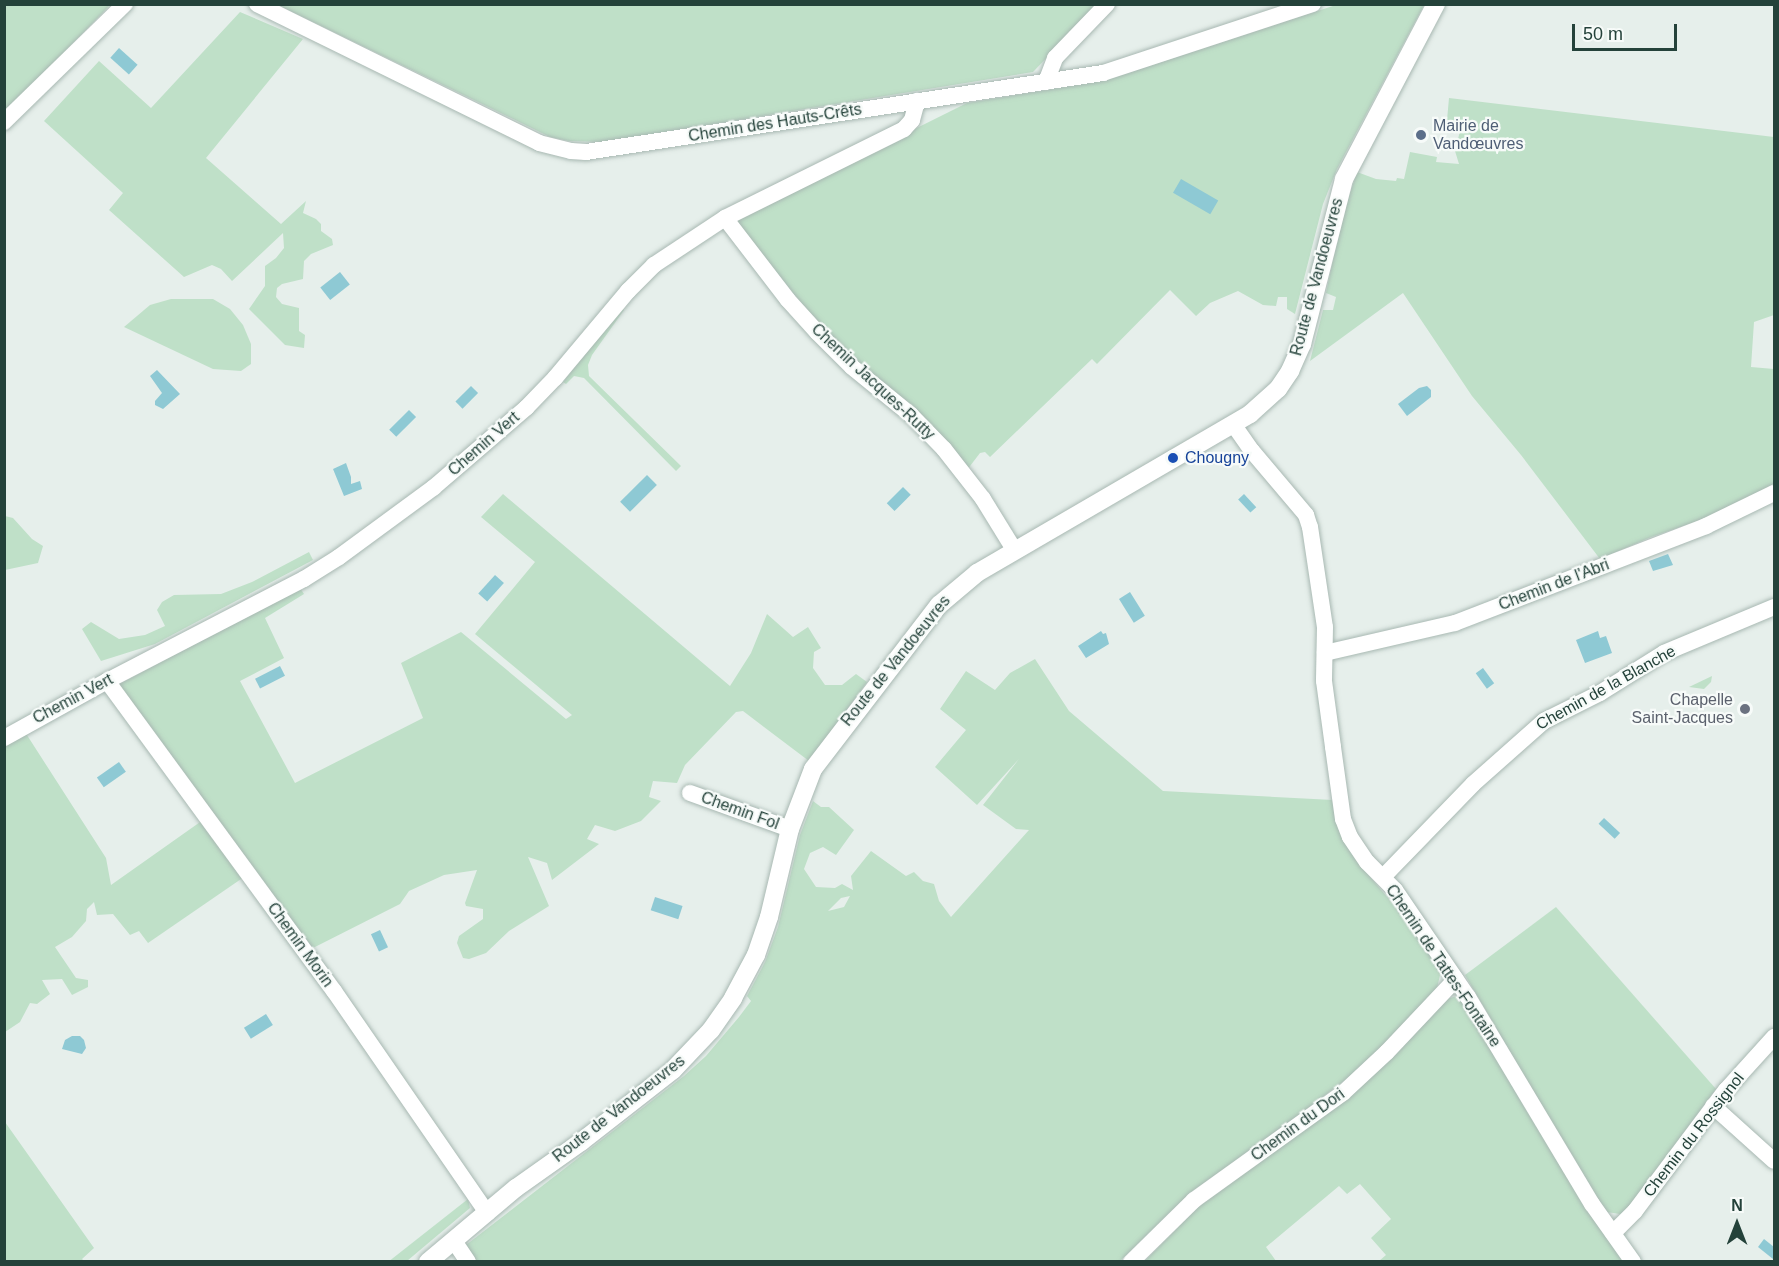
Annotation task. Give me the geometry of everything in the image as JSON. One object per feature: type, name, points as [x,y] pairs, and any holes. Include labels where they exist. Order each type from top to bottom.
[{"type":"main road","name":"Route de Vandoeuvres","points":[[428,1262],[516,1188],[581,1142],[673,1070],[711,1030],[733,998],[756,955],[769,917],[790,829],[806,784],[820,758],[929,616],[959,585],[1233,424],[1271,397],[1290,370],[1302,344],[1330,225],[1344,179],[1436,4]]},
{"type":"street","points":[[4,122],[125,4]]},
{"type":"street","name":"Chemin des Hauts-Crêts","points":[[257,4],[539,143],[572,151],[611,149],[1103,73],[1313,4]]},
{"type":"street","points":[[1046,82],[1055,58],[1107,4]]},
{"type":"street","name":"Chemin Vert","points":[[4,738],[107,681],[304,579],[405,510],[526,408],[555,378],[647,271],[670,252],[725,218],[904,129],[912,120],[917,101]]},
{"type":"street","name":"Chemin Jacques-Rutty","points":[[725,218],[788,300],[817,332],[852,367],[910,415],[944,449],[983,500],[1015,551]]},
{"type":"street","name":"Chemin de Tattes-Fontaine","points":[[1233,424],[1252,452],[1306,515],[1315,547],[1325,627],[1324,681],[1343,819],[1357,849],[1383,877],[1456,979],[1592,1204],[1633,1262]]},
{"type":"street","name":"Chemin de l'Abri","points":[[1325,653],[1455,623],[1706,526],[1774,493]]},
{"type":"street","name":"Chemin de la Blanche","points":[[1383,877],[1473,784],[1544,721],[1600,693],[1664,654],[1774,607]]},
{"type":"street","name":"Chemin Morin","points":[[107,681],[327,981],[487,1213]]},
{"type":"street","name":"Chemin Fol","points":[[690,793],[790,829]]},
{"type":"street","name":"Chemin du Dori","points":[[1131,1262],[1194,1200],[1342,1093],[1387,1052],[1456,979]]},
{"type":"street","name":"Chemin du Rossignol","points":[[1613,1233],[1635,1211],[1713,1106],[1774,1036]]},
{"type":"street","points":[[1713,1106],[1774,1161]]},
{"type":"street","points":[[454,1241],[468,1262]]},
{"type":"green space","points":[[5,5],[110,5],[5,113]]},
{"type":"green space","points":[[278,5],[1097,5],[1033,72],[603,142],[569,141],[550,137]]},
{"type":"green space","points":[[1336,5],[1424,5],[1337,169],[1323,204],[1295,314],[1287,309],[1287,297],[1278,297],[1276,306],[1263,305],[1238,291],[1210,303],[1196,316],[1170,290],[1097,364],[1092,359],[990,457],[985,452],[980,453],[967,470],[825,332],[737,224],[736,218],[967,103],[1103,81]]},
{"type":"green space","points":[[240,12],[303,39],[206,158],[281,224],[306,201],[303,213],[316,219],[321,224],[321,231],[332,239],[333,245],[311,254],[304,261],[303,279],[282,284],[277,288],[276,297],[282,304],[299,308],[299,331],[305,335],[304,348],[285,345],[249,309],[265,286],[265,266],[284,248],[283,233],[232,281],[221,269],[212,265],[184,277],[109,210],[123,193],[44,121],[99,61],[151,108]]},
{"type":"green space","points":[[1449,98],[1774,137],[1774,315],[1754,322],[1751,367],[1774,369],[1774,487],[1724,512],[1651,537],[1600,559],[1521,455],[1472,396],[1403,293],[1310,361],[1323,310],[1333,310],[1336,297],[1326,293],[1342,218],[1357,172],[1376,179],[1396,181],[1397,178],[1404,179],[1410,152],[1437,157],[1436,162],[1459,164],[1455,151],[1460,131],[1447,120]]},
{"type":"green space","points":[[171,299],[213,299],[230,309],[243,325],[251,344],[251,364],[241,371],[213,369],[124,327],[150,305]]},
{"type":"green space","points":[[621,308],[624,310],[592,355],[588,365],[589,376],[681,466],[676,471],[584,378],[574,376],[566,384],[563,382]]},
{"type":"green space","points":[[503,494],[730,686],[751,653],[767,614],[793,637],[808,627],[821,648],[814,652],[813,668],[825,685],[842,685],[856,674],[867,682],[809,761],[743,711],[736,712],[685,765],[677,783],[653,781],[649,797],[661,801],[641,821],[615,831],[595,825],[587,839],[599,844],[552,880],[547,863],[528,857],[549,906],[509,931],[486,953],[469,959],[463,958],[457,943],[459,936],[483,919],[483,909],[466,906],[465,903],[477,870],[444,875],[409,891],[400,904],[309,950],[118,685],[300,588],[304,594],[265,618],[284,658],[240,681],[295,783],[423,718],[401,663],[461,632],[566,719],[572,715],[475,634],[535,562],[481,517]]},
{"type":"green space","points":[[5,516],[13,518],[32,539],[43,546],[38,563],[5,570]]},
{"type":"green space","points":[[309,552],[313,560],[155,644],[101,661],[82,629],[91,622],[119,639],[145,635],[165,626],[157,610],[162,602],[174,595],[221,594],[252,582]]},
{"type":"green space","points":[[1035,659],[1069,711],[1163,791],[1333,800],[1360,865],[1399,911],[1441,971],[1437,988],[1366,1064],[1271,1136],[1191,1192],[1120,1261],[477,1262],[466,1245],[684,1076],[706,1056],[751,1001],[747,996],[765,962],[778,927],[800,835],[813,801],[821,807],[829,807],[854,830],[836,855],[823,847],[810,853],[804,869],[816,887],[835,888],[842,884],[853,890],[851,876],[871,851],[906,876],[914,872],[923,881],[934,884],[939,901],[951,917],[1029,830],[1016,829],[983,805],[1019,759],[977,805],[935,767],[966,730],[940,709],[966,671],[995,690],[1010,673]],"holes":[[[850,896],[844,907],[828,911],[841,898]]]},
{"type":"green space","points":[[1712,676],[1711,682],[1704,689],[1689,687]]},
{"type":"green space","points":[[25,732],[106,858],[111,885],[203,820],[244,877],[148,943],[139,931],[130,935],[113,914],[97,915],[94,902],[87,909],[86,921],[72,937],[55,947],[76,978],[88,980],[88,987],[72,995],[62,979],[42,980],[50,994],[37,1004],[30,1003],[20,1022],[5,1032],[5,745]]},
{"type":"green space","points":[[1556,907],[1716,1089],[1625,1212],[1620,1214],[1607,1212],[1600,1205],[1465,975]]},
{"type":"green space","points":[[1460,995],[1625,1261],[1379,1261],[1386,1255],[1371,1238],[1391,1219],[1360,1184],[1347,1194],[1339,1186],[1266,1247],[1276,1261],[1144,1262],[1196,1209],[1352,1093],[1400,1050],[1447,999]]},
{"type":"green space","points":[[5,1122],[94,1248],[82,1259],[84,1261],[5,1261]]},
{"type":"green space","points":[[468,1199],[470,1208],[407,1261],[388,1262]]},
{"type":"water","points":[[119,48],[138,65],[129,74],[110,58]]},
{"type":"water","points":[[1181,179],[1218,200],[1210,214],[1173,193]]},
{"type":"water","points":[[340,272],[350,285],[330,300],[320,287]]},
{"type":"water","points":[[157,370],[180,394],[163,409],[155,405],[155,401],[162,393],[150,376]]},
{"type":"water","points":[[471,386],[478,393],[463,409],[455,402]]},
{"type":"water","points":[[1427,386],[1431,390],[1431,397],[1407,416],[1398,404],[1419,388]]},
{"type":"water","points":[[409,410],[416,417],[396,437],[389,430]]},
{"type":"water","points":[[346,463],[351,484],[360,481],[362,489],[344,496],[333,469]]},
{"type":"water","points":[[647,475],[657,485],[630,512],[620,502]]},
{"type":"water","points":[[903,487],[911,495],[895,511],[887,503]]},
{"type":"water","points":[[1244,494],[1256,507],[1250,513],[1238,499]]},
{"type":"water","points":[[1668,554],[1673,565],[1653,571],[1649,561]]},
{"type":"water","points":[[495,575],[504,583],[487,602],[478,594]]},
{"type":"water","points":[[1130,592],[1145,616],[1134,623],[1119,599]]},
{"type":"water","points":[[1101,631],[1103,634],[1106,633],[1109,644],[1086,658],[1078,646]]},
{"type":"water","points":[[1598,631],[1600,638],[1606,636],[1612,653],[1585,663],[1576,640]]},
{"type":"water","points":[[280,666],[285,676],[260,689],[255,679]]},
{"type":"water","points":[[1483,668],[1494,683],[1487,689],[1476,673]]},
{"type":"water","points":[[119,762],[126,772],[104,787],[97,777]]},
{"type":"water","points":[[1604,818],[1620,833],[1615,839],[1599,824]]},
{"type":"water","points":[[655,897],[683,906],[678,919],[651,910]]},
{"type":"water","points":[[380,930],[388,947],[379,951],[371,934]]},
{"type":"water","points":[[266,1014],[273,1025],[251,1039],[244,1028]]},
{"type":"water","points":[[72,1036],[80,1036],[84,1040],[86,1048],[82,1054],[62,1049],[65,1040]]},
{"type":"water","points":[[1764,1239],[1774,1247],[1773,1259],[1758,1247]]},
{"type":"place","name":"Mairie de Vandœuvres","points":[[1421,135]]},
{"type":"place","name":"Chougny","points":[[1173,458]]},
{"type":"place","name":"Chapelle Saint-Jacques","points":[[1745,709]]}]
